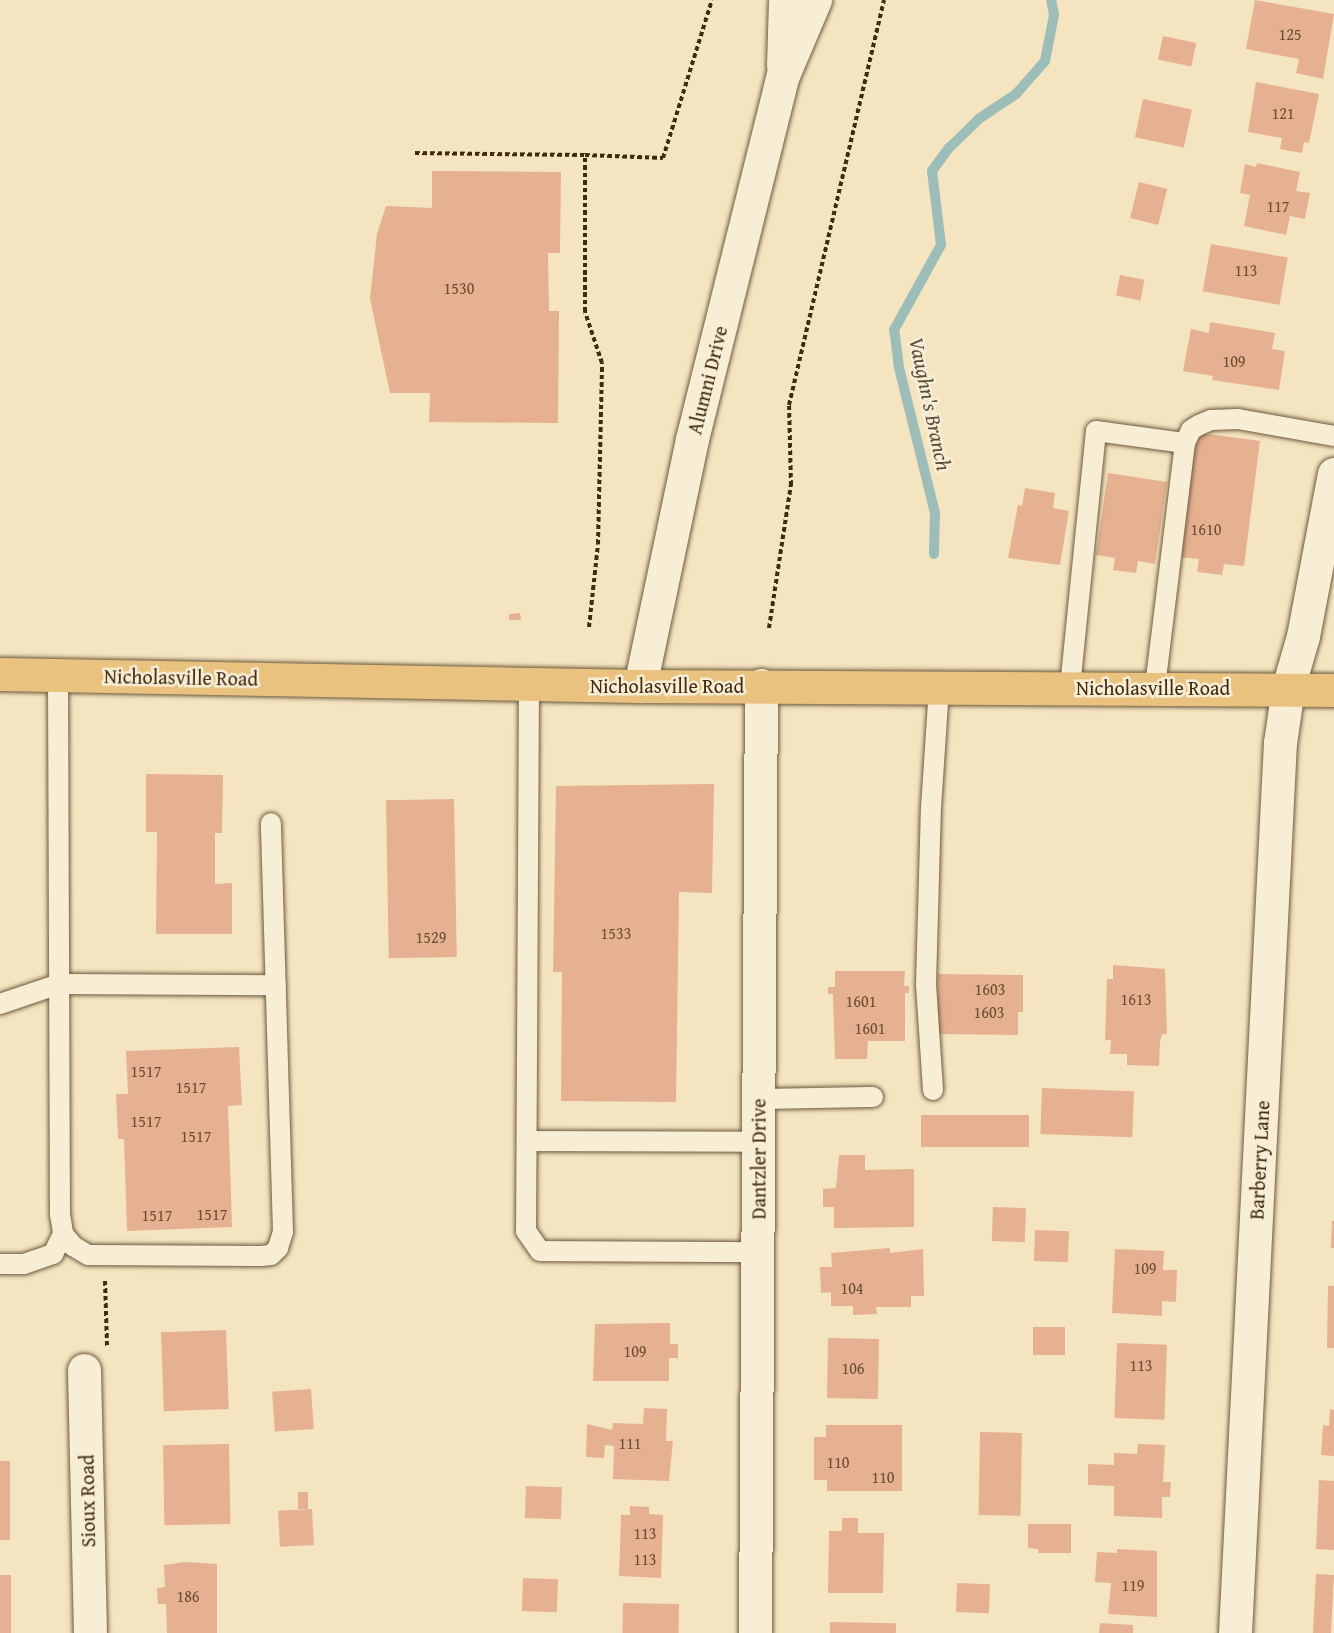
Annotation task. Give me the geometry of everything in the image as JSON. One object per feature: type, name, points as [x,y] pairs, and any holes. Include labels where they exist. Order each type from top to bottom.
[{"type":"main road","name":"Nicholasville Road","points":[[0,674],[529,682],[640,686],[1155,687],[1334,690]]},
{"type":"street","name":"Alumni Drive","points":[[783,75],[785,0]]},
{"type":"street","name":"Alumni Drive","points":[[640,686],[692,439],[783,75],[815,0]]},
{"type":"street","name":"Barberry Lane","points":[[1235,1633],[1280,743],[1288,688],[1304,636],[1334,474]]},
{"type":"street","name":"Dantzler Drive","points":[[755,1633],[761,685]]},
{"type":"street","name":"Sioux Road","points":[[84,1370],[90,1633]]},
{"type":"lane","points":[[1155,687],[1185,443],[1191,430],[1211,420],[1268,423],[1334,436]]},
{"type":"lane","points":[[1070,687],[1096,431],[1185,443]]},
{"type":"lane","points":[[58,675],[60,1214],[63,1234],[73,1246],[88,1255],[261,1256],[271,1255],[278,1248],[283,1232],[272,823]]},
{"type":"lane","points":[[529,682],[526,1231],[540,1251],[757,1252]]},
{"type":"lane","points":[[933,1090],[926,984],[931,797],[939,686]]},
{"type":"lane","points":[[0,1004],[59,984],[276,985]]},
{"type":"lane","points":[[759,1099],[873,1097]]},
{"type":"lane","points":[[527,1141],[758,1142]]},
{"type":"lane","points":[[0,1264],[24,1264],[53,1254],[63,1234]]},
{"type":"path","points":[[415,153],[663,158],[712,0]]},
{"type":"path","points":[[769,628],[791,484],[789,405],[884,0]]},
{"type":"path","points":[[585,155],[585,312],[602,363],[598,544],[589,627]]},
{"type":"path","points":[[84,1370],[107,1347],[105,1255]]},
{"type":"building","points":[[1255,0],[1334,14],[1323,79],[1296,73],[1299,59],[1246,49]]},
{"type":"building","points":[[1163,36],[1196,43],[1191,67],[1158,59]]},
{"type":"building","points":[[1256,82],[1319,94],[1309,143],[1304,142],[1302,153],[1280,149],[1282,138],[1248,132]]},
{"type":"building","points":[[1143,99],[1192,109],[1184,148],[1135,137]]},
{"type":"building","points":[[1257,163],[1300,172],[1296,191],[1310,193],[1305,219],[1290,216],[1286,235],[1244,226],[1250,195],[1240,193],[1245,164],[1256,167]]},
{"type":"building","points":[[432,171],[561,172],[560,253],[548,253],[549,311],[559,311],[558,423],[429,422],[430,393],[390,393],[370,299],[377,234],[386,206],[432,208]]},
{"type":"building","points":[[1139,182],[1167,189],[1158,225],[1130,218]]},
{"type":"building","points":[[1211,244],[1288,258],[1279,305],[1203,291]]},
{"type":"building","points":[[1120,275],[1145,280],[1141,300],[1116,296]]},
{"type":"building","points":[[1210,322],[1275,333],[1272,349],[1285,351],[1279,390],[1212,380],[1213,376],[1183,371],[1191,329],[1209,333]]},
{"type":"building","points":[[1194,432],[1260,441],[1244,566],[1224,564],[1222,575],[1197,572],[1199,559],[1179,557]]},
{"type":"building","points":[[1108,473],[1167,482],[1155,564],[1138,561],[1136,573],[1113,570],[1115,558],[1096,555]]},
{"type":"building","points":[[1025,488],[1055,493],[1053,508],[1069,511],[1060,565],[1008,558],[1018,505],[1022,506]]},
{"type":"building","points":[[520,613],[521,620],[509,620],[509,614]]},
{"type":"building","points":[[146,774],[223,775],[222,833],[215,833],[215,884],[232,883],[232,934],[156,934],[157,832],[146,832]]},
{"type":"building","points":[[714,784],[712,893],[679,892],[676,1102],[561,1101],[562,972],[553,972],[556,786]]},
{"type":"building","points":[[454,799],[457,957],[389,958],[386,800]]},
{"type":"building","points":[[1113,965],[1165,969],[1167,1034],[1162,1034],[1160,1042],[1159,1066],[1127,1065],[1127,1054],[1110,1054],[1111,1040],[1105,1040],[1107,979],[1113,979]]},
{"type":"building","points":[[835,971],[905,971],[904,986],[909,986],[909,993],[905,993],[905,1041],[868,1041],[867,1059],[835,1059],[833,994],[828,994],[828,987],[835,987]]},
{"type":"building","points":[[938,974],[1023,975],[1023,1012],[1018,1012],[1018,1035],[937,1034]]},
{"type":"building","points":[[239,1047],[242,1105],[228,1106],[232,1227],[127,1231],[124,1139],[118,1139],[116,1094],[128,1094],[126,1051]]},
{"type":"building","points":[[1042,1088],[1134,1091],[1132,1137],[1040,1134]]},
{"type":"building","points":[[921,1115],[1029,1115],[1029,1147],[921,1147]]},
{"type":"building","points":[[839,1155],[865,1155],[865,1170],[914,1169],[914,1227],[834,1228],[834,1207],[823,1207],[823,1189],[836,1188]]},
{"type":"building","points":[[993,1207],[1026,1208],[1025,1242],[992,1241]]},
{"type":"building","points":[[1332,1221],[1334,1221],[1334,1248],[1331,1248]]},
{"type":"building","points":[[1035,1230],[1069,1231],[1068,1262],[1034,1261]]},
{"type":"building","points":[[890,1248],[890,1253],[923,1249],[924,1296],[911,1296],[911,1307],[876,1307],[877,1314],[853,1315],[853,1306],[831,1306],[831,1292],[821,1293],[820,1267],[832,1267],[831,1253]]},
{"type":"building","points":[[1115,1249],[1164,1251],[1163,1270],[1177,1270],[1176,1302],[1162,1301],[1162,1316],[1112,1313]]},
{"type":"building","points":[[1328,1286],[1334,1286],[1334,1348],[1327,1348]]},
{"type":"building","points":[[670,1323],[670,1344],[678,1344],[678,1358],[669,1358],[669,1381],[593,1381],[595,1324]]},
{"type":"building","points":[[1033,1327],[1065,1327],[1065,1355],[1033,1355]]},
{"type":"building","points":[[226,1330],[229,1409],[164,1411],[161,1332]]},
{"type":"building","points":[[828,1338],[879,1339],[878,1399],[827,1398]]},
{"type":"building","points":[[1117,1343],[1167,1345],[1164,1420],[1114,1418]]},
{"type":"building","points":[[311,1389],[314,1429],[275,1432],[272,1392]]},
{"type":"building","points":[[644,1408],[667,1409],[666,1441],[673,1441],[669,1481],[613,1479],[614,1446],[605,1445],[604,1458],[586,1457],[587,1424],[612,1430],[613,1423],[643,1424]]},
{"type":"building","points":[[1330,1409],[1334,1410],[1334,1456],[1321,1455],[1323,1425],[1329,1426]]},
{"type":"building","points":[[826,1425],[902,1425],[902,1491],[827,1491],[827,1480],[814,1480],[814,1437],[826,1437]]},
{"type":"building","points":[[980,1432],[1022,1433],[1021,1516],[979,1515]]},
{"type":"building","points":[[229,1444],[230,1524],[164,1525],[163,1445]]},
{"type":"building","points":[[1138,1444],[1165,1445],[1163,1482],[1171,1482],[1170,1497],[1162,1497],[1162,1518],[1114,1516],[1114,1486],[1088,1485],[1088,1464],[1114,1465],[1114,1453],[1137,1454]]},
{"type":"building","points":[[0,1461],[10,1461],[10,1540],[0,1540]]},
{"type":"building","points":[[1319,1480],[1334,1481],[1334,1550],[1316,1549]]},
{"type":"building","points":[[526,1486],[562,1487],[561,1519],[525,1518]]},
{"type":"building","points":[[298,1492],[308,1492],[308,1509],[298,1509]]},
{"type":"building","points":[[630,1506],[649,1507],[649,1514],[663,1515],[661,1578],[619,1576],[621,1515],[630,1515]]},
{"type":"building","points":[[312,1509],[314,1545],[280,1547],[278,1511]]},
{"type":"building","points":[[842,1518],[858,1518],[858,1533],[884,1533],[883,1593],[828,1593],[829,1531],[842,1531]]},
{"type":"building","points":[[1028,1524],[1071,1524],[1071,1553],[1038,1553],[1038,1549],[1028,1548]]},
{"type":"building","points":[[1117,1549],[1157,1551],[1157,1617],[1108,1614],[1111,1583],[1095,1582],[1097,1552],[1117,1553]]},
{"type":"building","points":[[185,1562],[217,1564],[217,1633],[167,1633],[166,1604],[158,1604],[157,1588],[165,1587],[164,1565]]},
{"type":"building","points":[[1316,1574],[1334,1575],[1331,1633],[1313,1633]]},
{"type":"building","points":[[0,1575],[11,1575],[11,1633],[0,1633]]},
{"type":"building","points":[[523,1578],[558,1579],[557,1612],[522,1611]]},
{"type":"building","points":[[957,1583],[990,1584],[989,1613],[956,1612]]},
{"type":"building","points":[[623,1603],[679,1604],[678,1633],[622,1633]]},
{"type":"building","points":[[830,1622],[896,1623],[896,1633],[830,1633]]},
{"type":"building","points":[[1100,1623],[1133,1625],[1133,1633],[1099,1633]]},
{"type":"waterway","name":"Vaughn's Branch","points":[[934,554],[935,513],[899,368],[894,330],[941,245],[932,171],[949,148],[980,118],[1016,94],[1045,61],[1054,15],[1051,0]]}]
